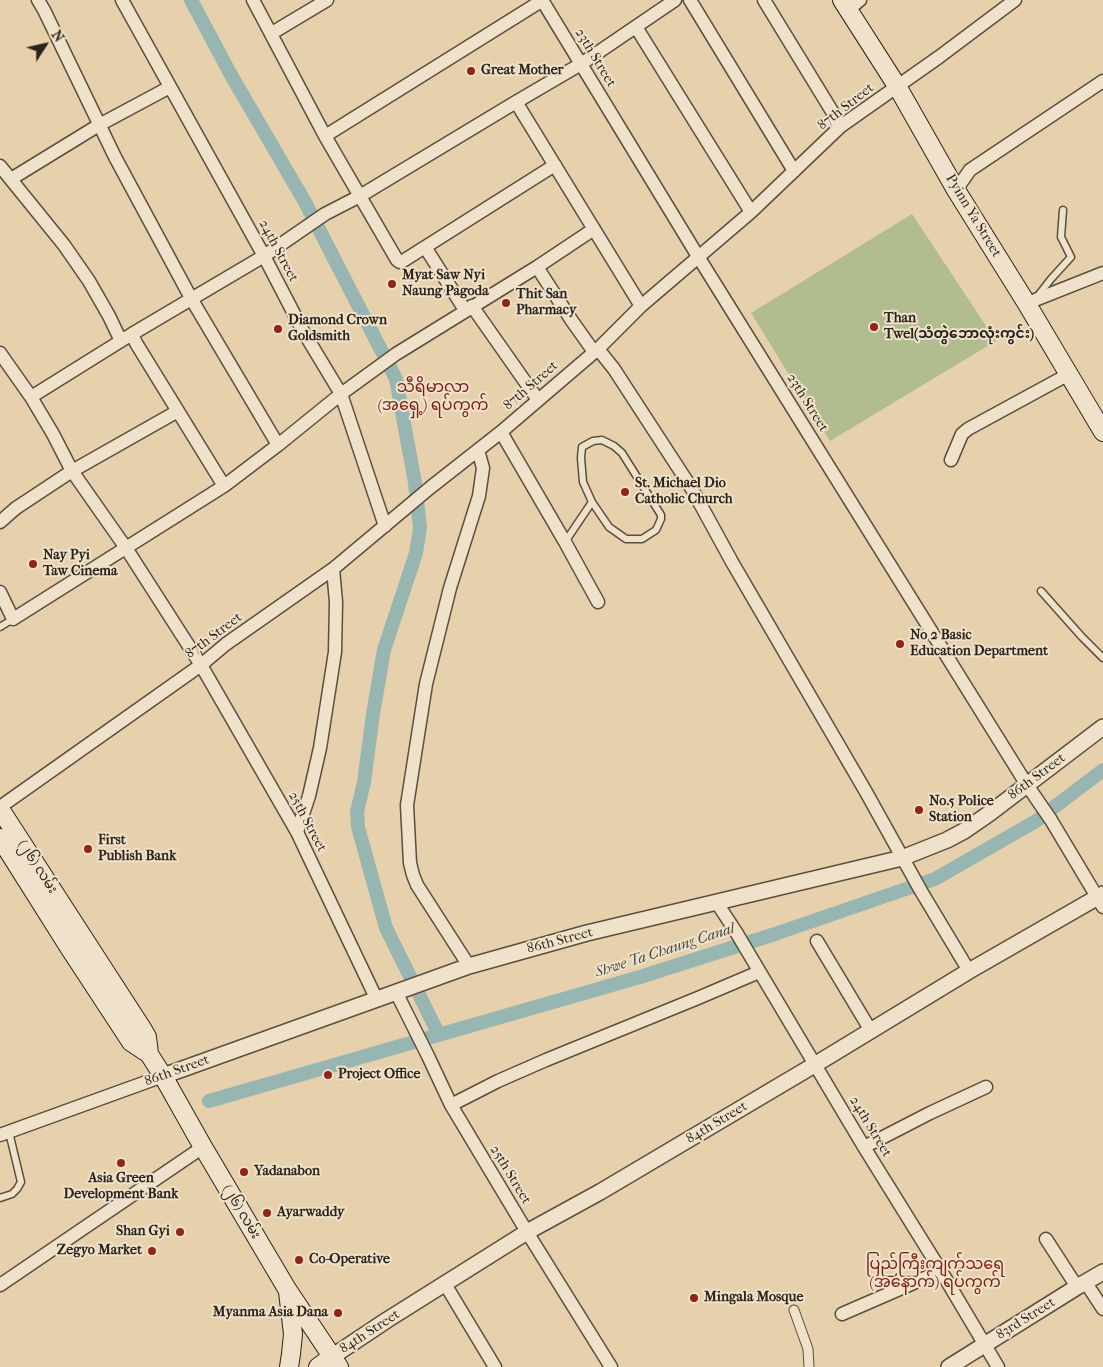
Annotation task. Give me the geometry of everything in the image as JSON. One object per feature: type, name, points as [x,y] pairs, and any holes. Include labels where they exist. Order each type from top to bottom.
[{"type":"main road","name":"Pyinn Ya Street","points":[[850,3],[956,190],[1031,302],[1069,374],[1103,432]]},
{"type":"main road","name":"(၂၆) လမ်း","points":[[0,808],[143,1030],[147,1037],[150,1054],[202,1147],[287,1289],[336,1362]]},
{"type":"main road","name":"(၂၆) လမ်း","points":[[0,838],[131,1042],[150,1054]]},
{"type":"main road","points":[[287,1289],[293,1334],[289,1367]]},
{"type":"main road","name":"84th Street","points":[[318,1367],[336,1362]]},
{"type":"street","points":[[38,0],[114,157],[192,300],[278,446]]},
{"type":"street","name":"24th Street","points":[[122,0],[264,256],[303,331],[341,394],[385,526]]},
{"type":"street","points":[[253,0],[325,136],[397,260],[400,262],[403,262],[554,165]]},
{"type":"street","points":[[272,33],[327,0]]},
{"type":"street","points":[[325,136],[543,0]]},
{"type":"street","name":"23th Street","points":[[543,0],[699,258],[1027,785],[1101,899]]},
{"type":"street","points":[[31,397],[264,256],[325,214],[360,196],[581,64],[675,0]]},
{"type":"street","points":[[690,0],[794,171]]},
{"type":"street","points":[[764,0],[841,126]]},
{"type":"street","name":"87th Street","points":[[0,808],[333,569],[431,487],[501,432],[596,351],[641,306],[751,212],[841,126],[939,57],[1015,0]]},
{"type":"street","points":[[636,27],[751,212]]},
{"type":"street","points":[[11,179],[99,125],[170,87]]},
{"type":"street","points":[[956,190],[970,170],[1100,88]]},
{"type":"street","points":[[516,102],[641,306]]},
{"type":"street","points":[[0,166],[64,245],[126,338],[136,343],[224,486]]},
{"type":"street","points":[[0,592],[13,619],[224,486],[278,446],[341,394],[396,354],[537,267],[594,229]]},
{"type":"street","points":[[424,247],[538,400]]},
{"type":"street","points":[[537,267],[572,322],[614,369],[692,489],[732,562],[866,792],[912,876],[969,971]]},
{"type":"street","points":[[1031,302],[1103,272]]},
{"type":"street","name":"25th Street","points":[[0,353],[31,397],[72,470],[126,548],[201,665],[297,832],[376,998]]},
{"type":"street","points":[[951,460],[962,434],[968,428],[1069,374]]},
{"type":"street","points":[[0,522],[16,508],[72,470],[178,411]]},
{"type":"street","points":[[501,432],[598,602]]},
{"type":"street","points":[[470,966],[417,885],[413,875],[410,863],[407,806],[426,684],[450,588],[479,496],[482,468],[478,450]]},
{"type":"street","points":[[297,832],[309,796],[320,748],[335,652],[336,602],[333,569]]},
{"type":"street","name":"86th Street","points":[[4,1133],[376,998],[470,966],[587,933],[902,858],[948,840],[964,831],[990,814],[1103,727]]},
{"type":"street","name":"84th Street","points":[[336,1362],[388,1320],[527,1232],[600,1192],[969,971],[1101,899]]},
{"type":"street","name":"24th Street","points":[[717,903],[751,956],[864,1148],[998,1367]]},
{"type":"street","points":[[817,941],[871,1031]]},
{"type":"street","points":[[451,1105],[498,1081],[546,1060],[759,972]]},
{"type":"street","name":"25th Street","points":[[400,990],[412,1024],[451,1105],[611,1367]]},
{"type":"street","points":[[864,1148],[930,1113],[986,1087]]},
{"type":"street","points":[[0,1285],[202,1147]]},
{"type":"street","points":[[1046,1239],[1081,1285],[1103,1309]]},
{"type":"street","points":[[842,1314],[941,1271]]},
{"type":"street","name":"83rd Street","points":[[950,1367],[1103,1272]]},
{"type":"street","points":[[445,1284],[495,1367]]},
{"type":"street","points":[[794,1310],[808,1349],[809,1367]]},
{"type":"lane","points":[[1031,302],[1071,257],[1061,237],[1063,210]]},
{"type":"lane","points":[[592,440],[602,440],[614,446],[622,453],[661,519],[656,530],[642,539],[626,539],[609,527],[592,502],[583,482],[582,447],[592,440]]},
{"type":"lane","points":[[565,542],[592,502]]},
{"type":"lane","points":[[1041,591],[1103,658]]},
{"type":"lane","points":[[0,627],[13,619]]},
{"type":"lane","points":[[0,1198],[12,1194],[21,1182],[4,1133]]},
{"type":"green space","name":"Than Twel(သံတွဲဘောလုံးကွင်း)","points":[[912,214],[996,341],[830,441],[751,313]]},
{"type":"waterway","points":[[191,0],[231,75],[305,202],[396,379],[415,483],[420,528],[416,553],[384,650],[364,782],[357,812],[358,827],[386,928],[439,1035]]},
{"type":"waterway","name":"Shwe Ta Chaung Canal","points":[[209,1101],[640,977],[775,934],[935,879],[1036,821],[1103,770]]},
{"type":"place","name":"Great Mother","points":[[471,71]]},
{"type":"place","name":"Myat Saw Nyi Naung Pagoda","points":[[392,284]]},
{"type":"place","name":"Thit San Pharmacy","points":[[506,303]]},
{"type":"place","name":"Than Twel(သံတွဲဘောလုံးကွင်း)","points":[[874,327]]},
{"type":"place","name":"Diamond Crown Goldsmith","points":[[278,329]]},
{"type":"place","name":"St. Michael Dio Catholic Church","points":[[625,492]]},
{"type":"place","name":"Nay Pyi Taw Cinema","points":[[33,564]]},
{"type":"place","name":"No 2 Basic Education Department","points":[[900,644]]},
{"type":"place","name":"No.5 Police Station","points":[[919,810]]},
{"type":"place","name":"First Publish Bank","points":[[88,849]]},
{"type":"place","name":"Project Office","points":[[328,1075]]},
{"type":"place","name":"Asia Green Development Bank","points":[[121,1163]]},
{"type":"place","name":"Yadanabon","points":[[244,1172]]},
{"type":"place","name":"Ayarwaddy","points":[[267,1213]]},
{"type":"place","name":"Shan Gyi","points":[[180,1232]]},
{"type":"place","name":"Zegyo Market","points":[[152,1251]]},
{"type":"place","name":"Co-Operative","points":[[299,1260]]},
{"type":"place","name":"Mingala Mosque","points":[[694,1298]]},
{"type":"place","name":"Myanma Asia Dana","points":[[338,1313]]},
{"type":"district","name":"သီရိမာလာ (အရှေ့) ရပ်ကွက်","points":[[433,397]]},
{"type":"district","name":"ပြည်ကြီးကျက်သရေ (အနောက်) ရပ်ကွက်","points":[[935,1274]]}]
